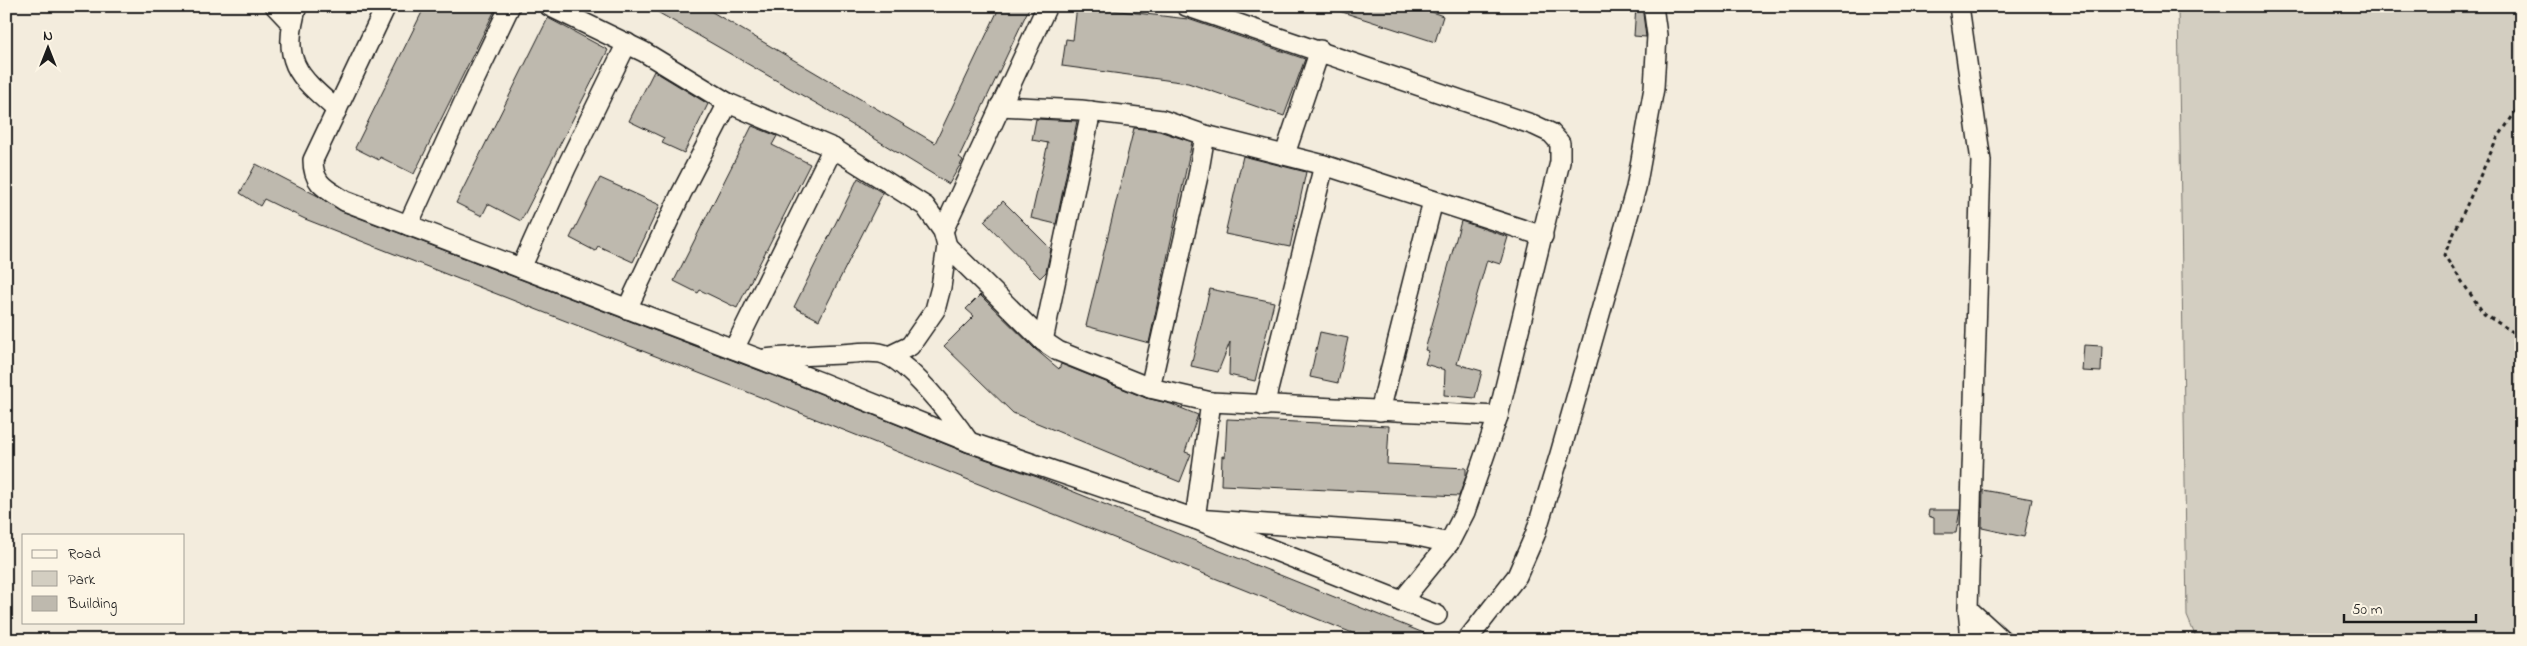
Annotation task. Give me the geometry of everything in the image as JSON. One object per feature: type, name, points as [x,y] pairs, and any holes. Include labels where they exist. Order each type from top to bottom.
[{"type":"street","points":[[275,6],[294,15],[290,42],[293,60],[299,74],[337,110]]},
{"type":"street","points":[[386,6],[313,160],[313,174],[321,185],[345,202],[734,349],[969,442],[1195,519],[1437,616]]},
{"type":"street","points":[[408,225],[462,104],[510,6]]},
{"type":"street","points":[[549,6],[627,43],[728,103],[833,148],[924,206],[945,238],[1043,341],[1058,351],[1150,388],[1211,402],[1498,416]]},
{"type":"street","points":[[889,356],[910,346],[935,310],[945,238],[1000,106],[1047,6]]},
{"type":"street","points":[[1186,6],[1320,50],[1551,132],[1560,144],[1560,162],[1498,416],[1465,512],[1449,543],[1401,602]]},
{"type":"street","points":[[1467,640],[1517,576],[1536,535],[1560,454],[1636,188],[1654,88],[1657,35],[1653,6]]},
{"type":"street","points":[[1959,6],[1981,160],[1968,609],[1971,640]]},
{"type":"street","points":[[521,268],[566,168],[627,43]]},
{"type":"street","points":[[1285,154],[1320,50]]},
{"type":"street","points":[[627,309],[681,194],[728,103]]},
{"type":"street","points":[[1000,106],[1091,111],[1162,120],[1205,136],[1324,165],[1543,236]]},
{"type":"street","points":[[1043,341],[1091,111]]},
{"type":"street","points":[[1150,388],[1198,176],[1205,136]]},
{"type":"street","points":[[734,349],[833,148]]},
{"type":"street","points":[[1264,406],[1324,165]]},
{"type":"street","points":[[1380,411],[1433,201]]},
{"type":"street","points":[[761,360],[857,353],[880,353],[889,356],[907,370],[952,417],[969,442]]},
{"type":"street","points":[[1195,519],[1211,402]]},
{"type":"street","points":[[1195,519],[1409,534],[1449,543]]},
{"type":"street","points":[[1968,609],[2002,640]]},
{"type":"path","points":[[2521,104],[2497,139],[2444,255],[2484,314],[2521,337]]},
{"type":"green space","points":[[2178,6],[2521,6],[2521,640],[2197,640],[2187,616]]},
{"type":"building","points":[[425,6],[497,6],[414,174],[380,157],[379,160],[355,148]]},
{"type":"building","points":[[647,6],[702,6],[935,143],[1000,6],[1030,6],[959,157],[963,160],[949,184],[826,109]]},
{"type":"building","points":[[1077,6],[1188,19],[1305,59],[1284,116],[1188,83],[1062,66],[1066,39],[1073,40]]},
{"type":"building","points":[[1334,6],[1415,6],[1443,16],[1435,42],[1333,9]]},
{"type":"building","points":[[1636,6],[1642,6],[1646,37],[1634,36]]},
{"type":"building","points":[[548,18],[608,50],[521,221],[488,204],[482,216],[456,203]]},
{"type":"building","points":[[654,71],[708,104],[684,153],[662,143],[664,138],[629,121]]},
{"type":"building","points":[[1036,119],[1077,121],[1056,224],[1031,218],[1048,143],[1032,140]]},
{"type":"building","points":[[752,126],[777,136],[772,145],[810,164],[737,308],[700,290],[698,293],[674,281]]},
{"type":"building","points":[[1134,128],[1159,131],[1192,142],[1149,343],[1086,326]]},
{"type":"building","points":[[1243,156],[1306,172],[1290,247],[1225,234]]},
{"type":"building","points":[[256,164],[318,196],[341,211],[816,392],[965,452],[1037,477],[1441,640],[1370,640],[773,402],[305,219],[264,199],[260,206],[240,193]]},
{"type":"building","points":[[600,178],[660,205],[633,262],[598,246],[595,251],[570,238]]},
{"type":"building","points":[[858,178],[883,193],[819,320],[794,307]]},
{"type":"building","points":[[1003,201],[1051,249],[1046,272],[1040,278],[984,221]]},
{"type":"building","points":[[1461,221],[1508,237],[1500,264],[1487,260],[1457,364],[1482,371],[1475,398],[1444,395],[1445,370],[1425,364],[1429,351],[1425,350]]},
{"type":"building","points":[[1210,289],[1274,302],[1255,381],[1229,375],[1230,342],[1218,372],[1191,366]]},
{"type":"building","points":[[980,295],[1035,349],[1059,369],[1061,364],[1146,398],[1171,404],[1198,415],[1185,452],[1191,454],[1180,482],[1013,413],[944,346],[974,316],[966,309]]},
{"type":"building","points":[[1320,332],[1348,338],[1338,383],[1310,377]]},
{"type":"building","points":[[2084,345],[2102,346],[2101,372],[2082,371]]},
{"type":"building","points":[[1227,419],[1389,426],[1387,464],[1466,468],[1466,476],[1459,496],[1221,485],[1222,456],[1225,457]]},
{"type":"building","points":[[1983,490],[2032,499],[2024,537],[1982,528]]},
{"type":"building","points":[[1929,510],[1960,510],[1956,533],[1934,533],[1934,518],[1928,516]]}]
